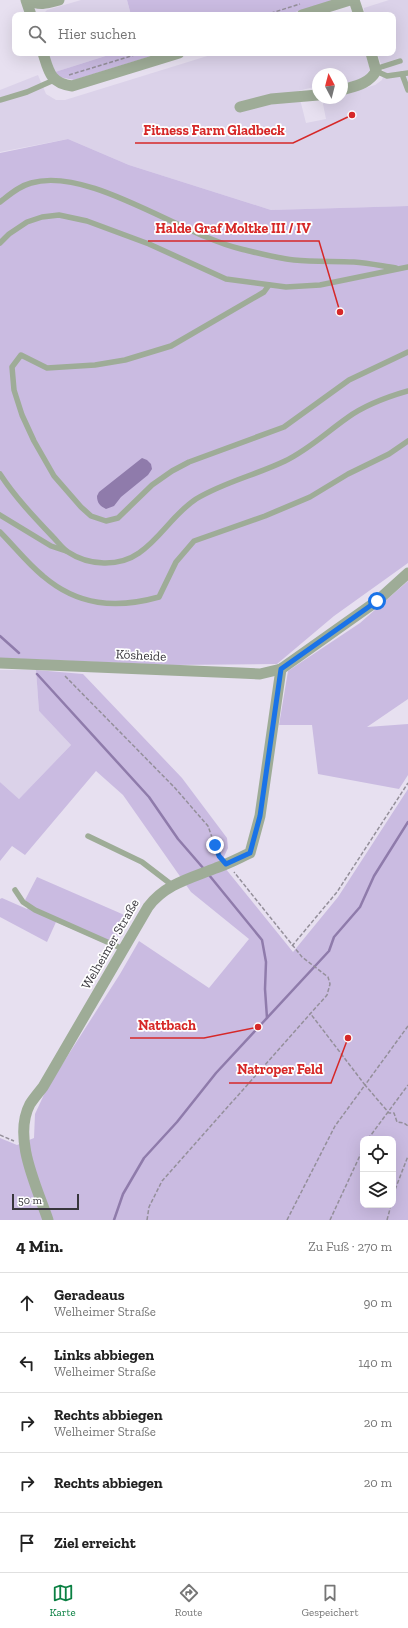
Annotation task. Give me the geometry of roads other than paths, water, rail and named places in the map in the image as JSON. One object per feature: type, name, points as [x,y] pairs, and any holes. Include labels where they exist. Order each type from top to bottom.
[{"type":"street","points":[[28,0],[35,4],[46,4],[59,0]]},
{"type":"street","points":[[28,0],[30,12]]},
{"type":"street","points":[[301,10],[350,0]]},
{"type":"street","points":[[354,0],[358,12]]},
{"type":"street","points":[[44,56],[49,73],[54,80],[63,85],[72,86],[169,56]]},
{"type":"street","points":[[348,88],[372,78],[376,70],[371,56]]},
{"type":"street","points":[[240,107],[271,99],[312,95]]},
{"type":"street","points":[[281,669],[377,601],[408,573]]},
{"type":"street","name":"Kösheide","points":[[0,663],[260,674],[281,669]]},
{"type":"street","name":"Welheimer Straße","points":[[48,1220],[24,1145],[25,1122],[30,1104],[43,1086],[156,895],[172,885],[222,866],[250,853],[260,816],[281,669]]},
{"type":"lane","points":[[376,70],[400,61]]},
{"type":"lane","points":[[376,70],[387,76],[405,73],[408,90]]},
{"type":"lane","points":[[0,100],[27,92],[54,80]]},
{"type":"lane","points":[[0,202],[30,183],[50,179],[73,182],[94,188],[195,233],[238,248],[292,260],[354,262],[399,269]]},
{"type":"lane","points":[[0,243],[8,234],[27,222],[42,217],[59,215],[87,221],[150,244],[226,279],[286,287],[320,285],[408,267]]},
{"type":"lane","points":[[269,285],[264,292],[170,346],[148,354],[95,365],[60,368],[47,368],[21,355],[16,360],[12,367],[14,390],[22,415],[34,441],[54,476],[81,507],[91,516],[106,521],[118,518],[152,485],[172,471],[189,462],[284,427],[349,380],[408,352]]},
{"type":"lane","points":[[0,516],[51,546],[87,560],[102,564],[120,563],[139,553],[158,536],[173,517],[212,489],[286,461],[349,416],[374,403],[408,391]]},
{"type":"lane","points":[[0,532],[43,576],[76,597],[113,604],[128,605],[159,597],[176,562],[194,541],[264,516],[310,497],[348,474],[390,454],[408,441]]},
{"type":"lane","points":[[0,474],[29,510],[68,552]]},
{"type":"lane","points":[[88,836],[142,862],[172,885]]},
{"type":"lane","points":[[15,890],[23,902],[35,910],[123,949]]},
{"type":"waterway","points":[[0,636],[19,653]]},
{"type":"waterway","points":[[37,674],[149,797],[178,839],[204,869]]},
{"type":"waterway","points":[[114,1220],[123,1194],[144,1158],[177,1122],[216,1073],[329,951],[334,937],[360,907],[374,876],[408,822]]},
{"type":"waterway","points":[[209,875],[262,940],[266,962],[265,989],[267,1018]]},
{"type":"place","name":"Fitness Farm Gladbeck","points":[[352,115]]},
{"type":"place","name":"Halde Graf Moltke III / IV","points":[[340,312]]},
{"type":"place","name":"Nattbach","points":[[258,1027]]},
{"type":"place","name":"Natroper Feld","points":[[348,1038]]}]
